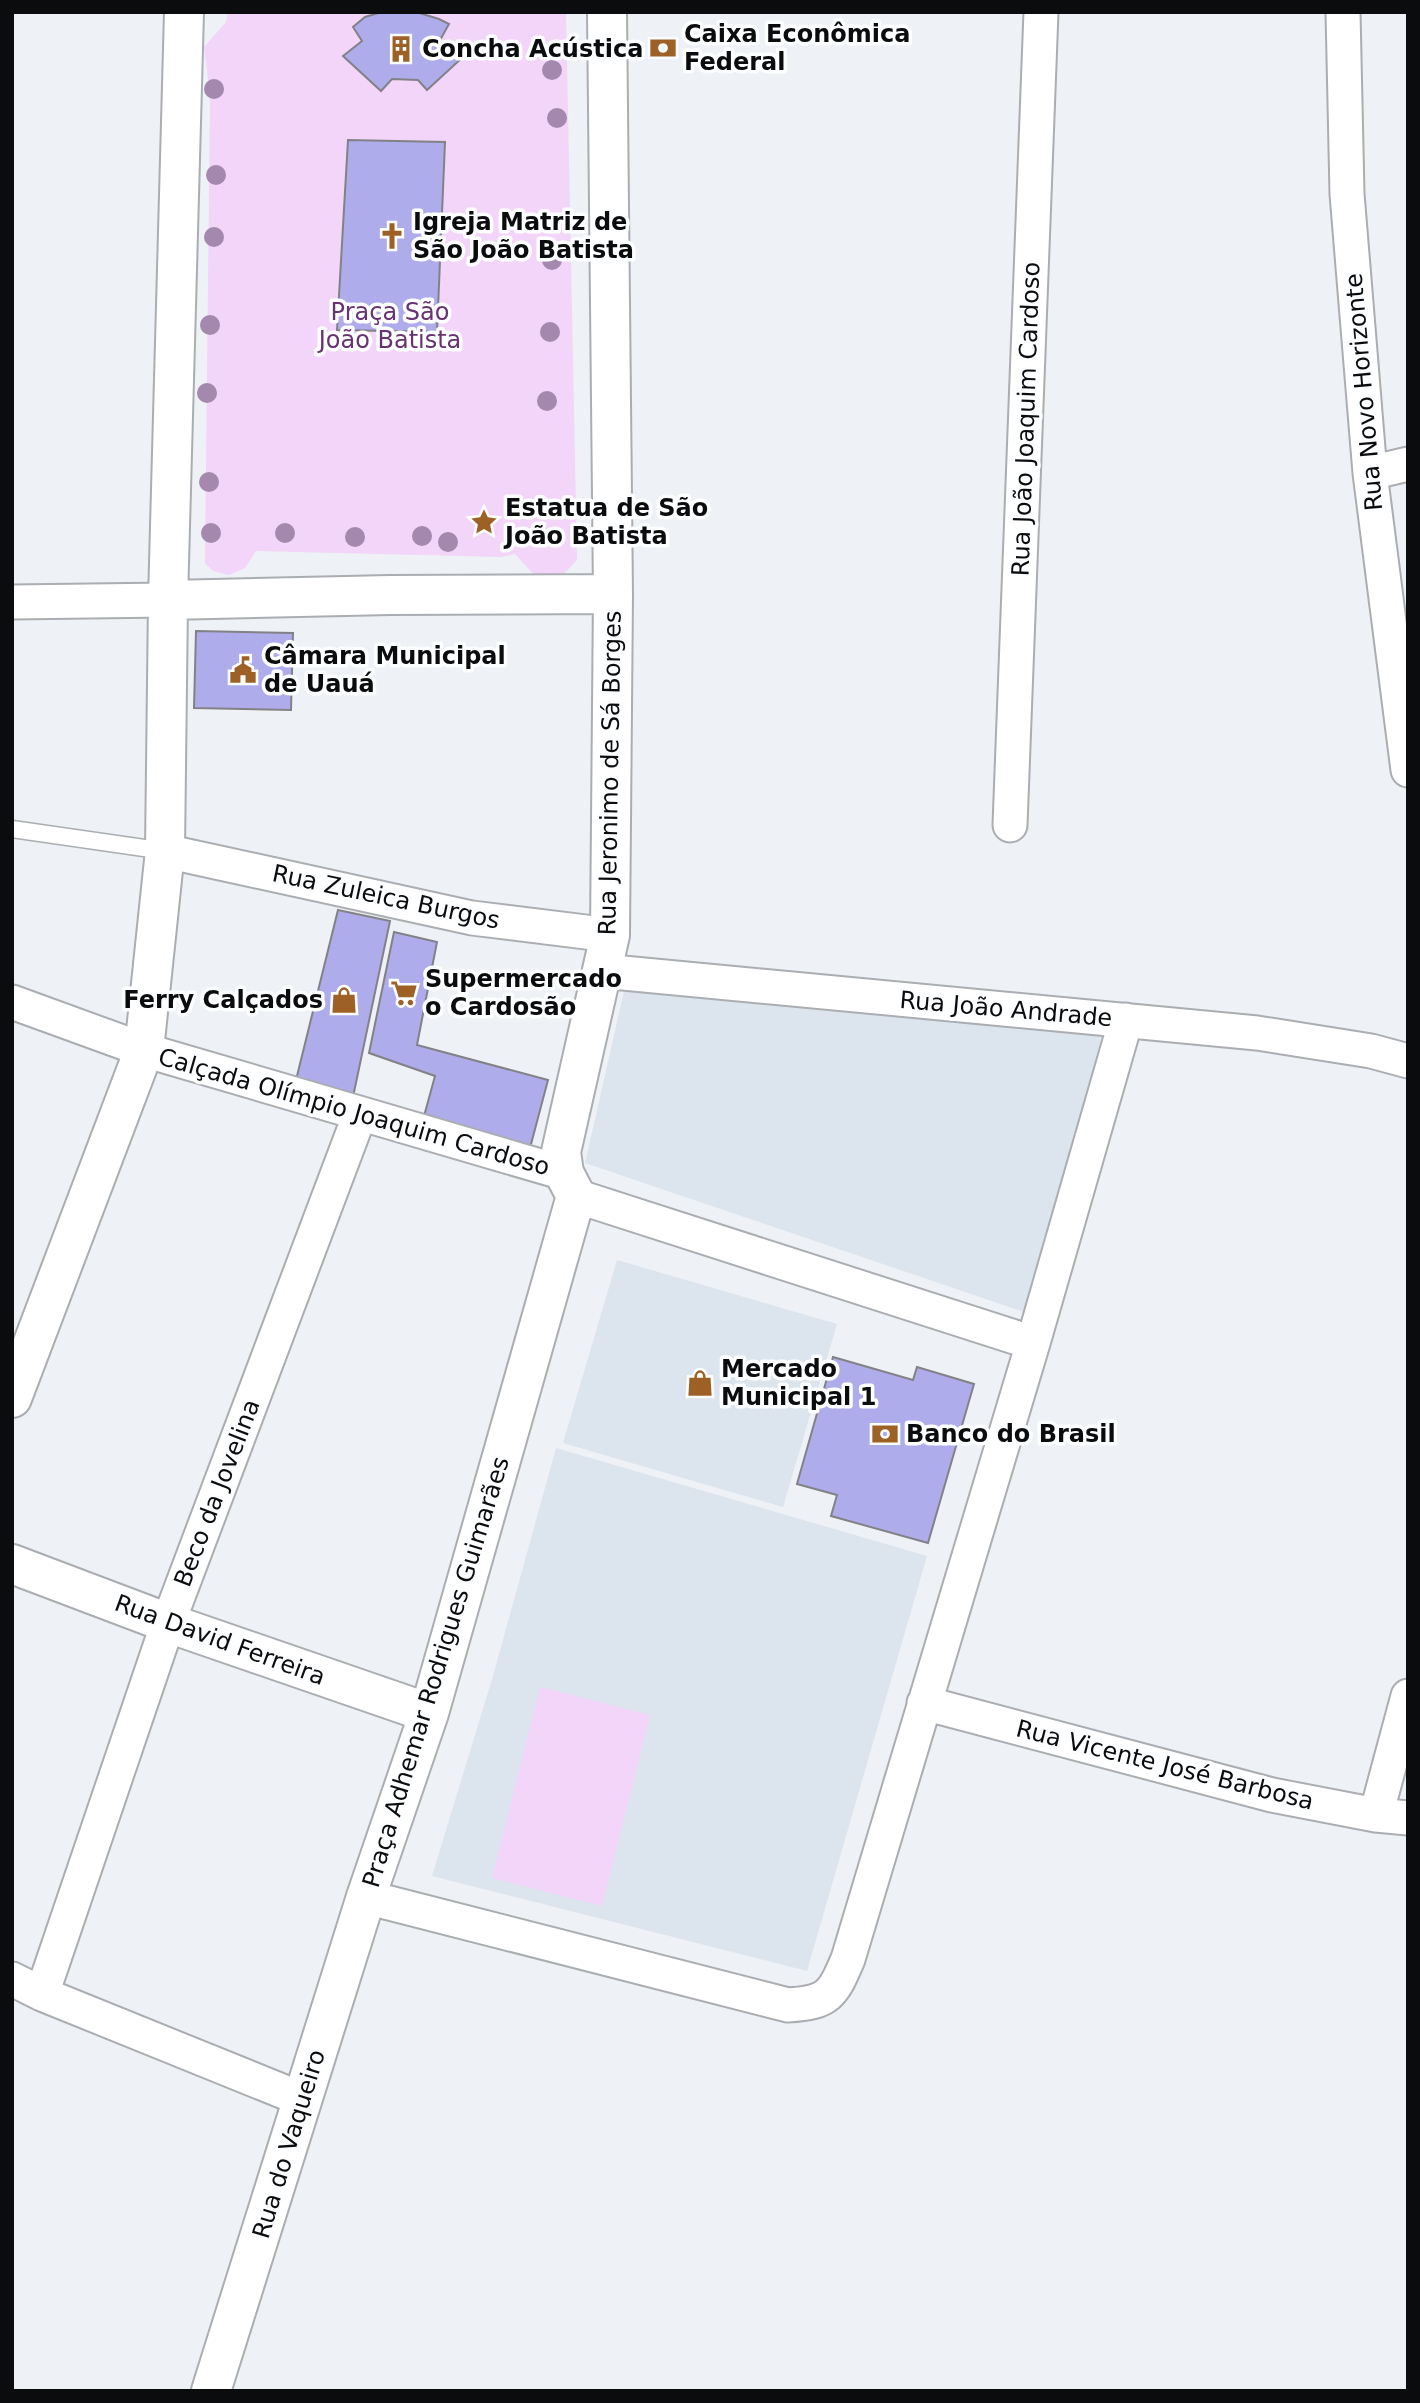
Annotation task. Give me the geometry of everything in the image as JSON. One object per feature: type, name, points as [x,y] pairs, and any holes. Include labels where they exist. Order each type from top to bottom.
[{"type":"street","points":[[12,1398],[144,1050],[165,851],[184,12]]},
{"type":"street","points":[[12,602],[612,594],[607,12]]},
{"type":"street","name":"Rua João Joaquim Cardoso","points":[[1010,825],[1041,12]]},
{"type":"street","name":"Rua Novo Horizonte","points":[[1343,12],[1347,194],[1370,472],[1408,770]]},
{"type":"street","points":[[1370,472],[1408,464]]},
{"type":"street","name":"Rua Jeronimo de Sá Borges","points":[[570,1185],[561,1152],[606,953],[612,594]]},
{"type":"street","name":"Rua Zuleica Burgos","points":[[165,851],[471,918],[606,953]]},
{"type":"street","name":"Rua João Andrade","points":[[606,953],[1126,1020],[1269,1035],[1371,1051],[1408,1061]]},
{"type":"street","name":"Calçada Olímpio Joaquim Cardoso","points":[[12,1002],[144,1050],[360,1114],[570,1185]]},
{"type":"street","name":"Praça Adhemar Rodrigues Guimarães","points":[[570,1185],[429,1713],[366,1897],[788,2005],[805,2004],[825,1997],[835,1988],[848,1959],[1033,1343],[1126,1020]]},
{"type":"street","name":"Beco da Jovelina","points":[[42,1994],[168,1623],[360,1114]]},
{"type":"street","points":[[570,1185],[1033,1343]]},
{"type":"street","name":"Rua David Ferreira","points":[[12,1563],[168,1623],[429,1713]]},
{"type":"street","points":[[1392,1817],[1408,1696]]},
{"type":"street","name":"Rua Vicente José Barbosa","points":[[924,1703],[1272,1795],[1392,1817]]},
{"type":"street","name":"Rua do Vaqueiro","points":[[211,2391],[366,1897]]},
{"type":"street","points":[[12,1979],[42,1994],[304,2100]]},
{"type":"lane","points":[[12,829],[165,851]]},
{"type":"shaded area","points":[[625,987],[1103,1030],[1033,1315],[585,1163]]},
{"type":"shaded area","name":"Mercado Municipal 1","points":[[617,1260],[837,1324],[783,1507],[563,1443]]},
{"type":"shaded area","points":[[556,1448],[927,1556],[807,1971],[432,1876],[493,1676]]},
{"type":"green space","name":"Praça São João Batista","points":[[228,12],[566,12],[577,560],[561,577],[536,577],[515,554],[501,557],[256,551],[245,568],[229,575],[213,571],[205,563],[210,101],[204,47],[226,22]]},
{"type":"green space","points":[[540,1687],[650,1715],[602,1906],[492,1878]]},
{"type":"building","name":"Concha Acústica","points":[[382,12],[416,12],[449,24],[439,42],[463,57],[427,90],[418,80],[392,79],[381,91],[343,56],[362,41],[353,27],[365,17]]},
{"type":"building","name":"Igreja Matriz de São João Batista","points":[[348,140],[445,142],[437,332],[337,330]]},
{"type":"building","name":"Câmara Municipal de Uauá","points":[[196,631],[293,633],[291,710],[194,708]]},
{"type":"building","name":"Ferry Calçados","points":[[338,910],[390,921],[353,1097],[296,1080]]},
{"type":"building","name":"Supermercado o Cardosão","points":[[394,932],[437,942],[417,1045],[548,1080],[530,1148],[423,1120],[435,1076],[369,1053]]},
{"type":"building","name":"Banco do Brasil","points":[[833,1357],[913,1380],[917,1367],[974,1384],[928,1543],[831,1516],[837,1495],[797,1484]]},
{"type":"place","name":"Caixa Econômica Federal","points":[[663,48]]},
{"type":"place","name":"Concha Acústica","points":[[401,49]]},
{"type":"place","name":"Igreja Matriz de São João Batista","points":[[392,236]]},
{"type":"place","name":"Estatua de São João Batista","points":[[484,522]]},
{"type":"place","name":"Câmara Municipal de Uauá","points":[[243,670]]},
{"type":"place","name":"Supermercado o Cardosão","points":[[404,993]]},
{"type":"place","name":"Ferry Calçados","points":[[344,1000]]},
{"type":"place","name":"Mercado Municipal 1","points":[[700,1383]]},
{"type":"place","name":"Banco do Brasil","points":[[885,1434]]}]
